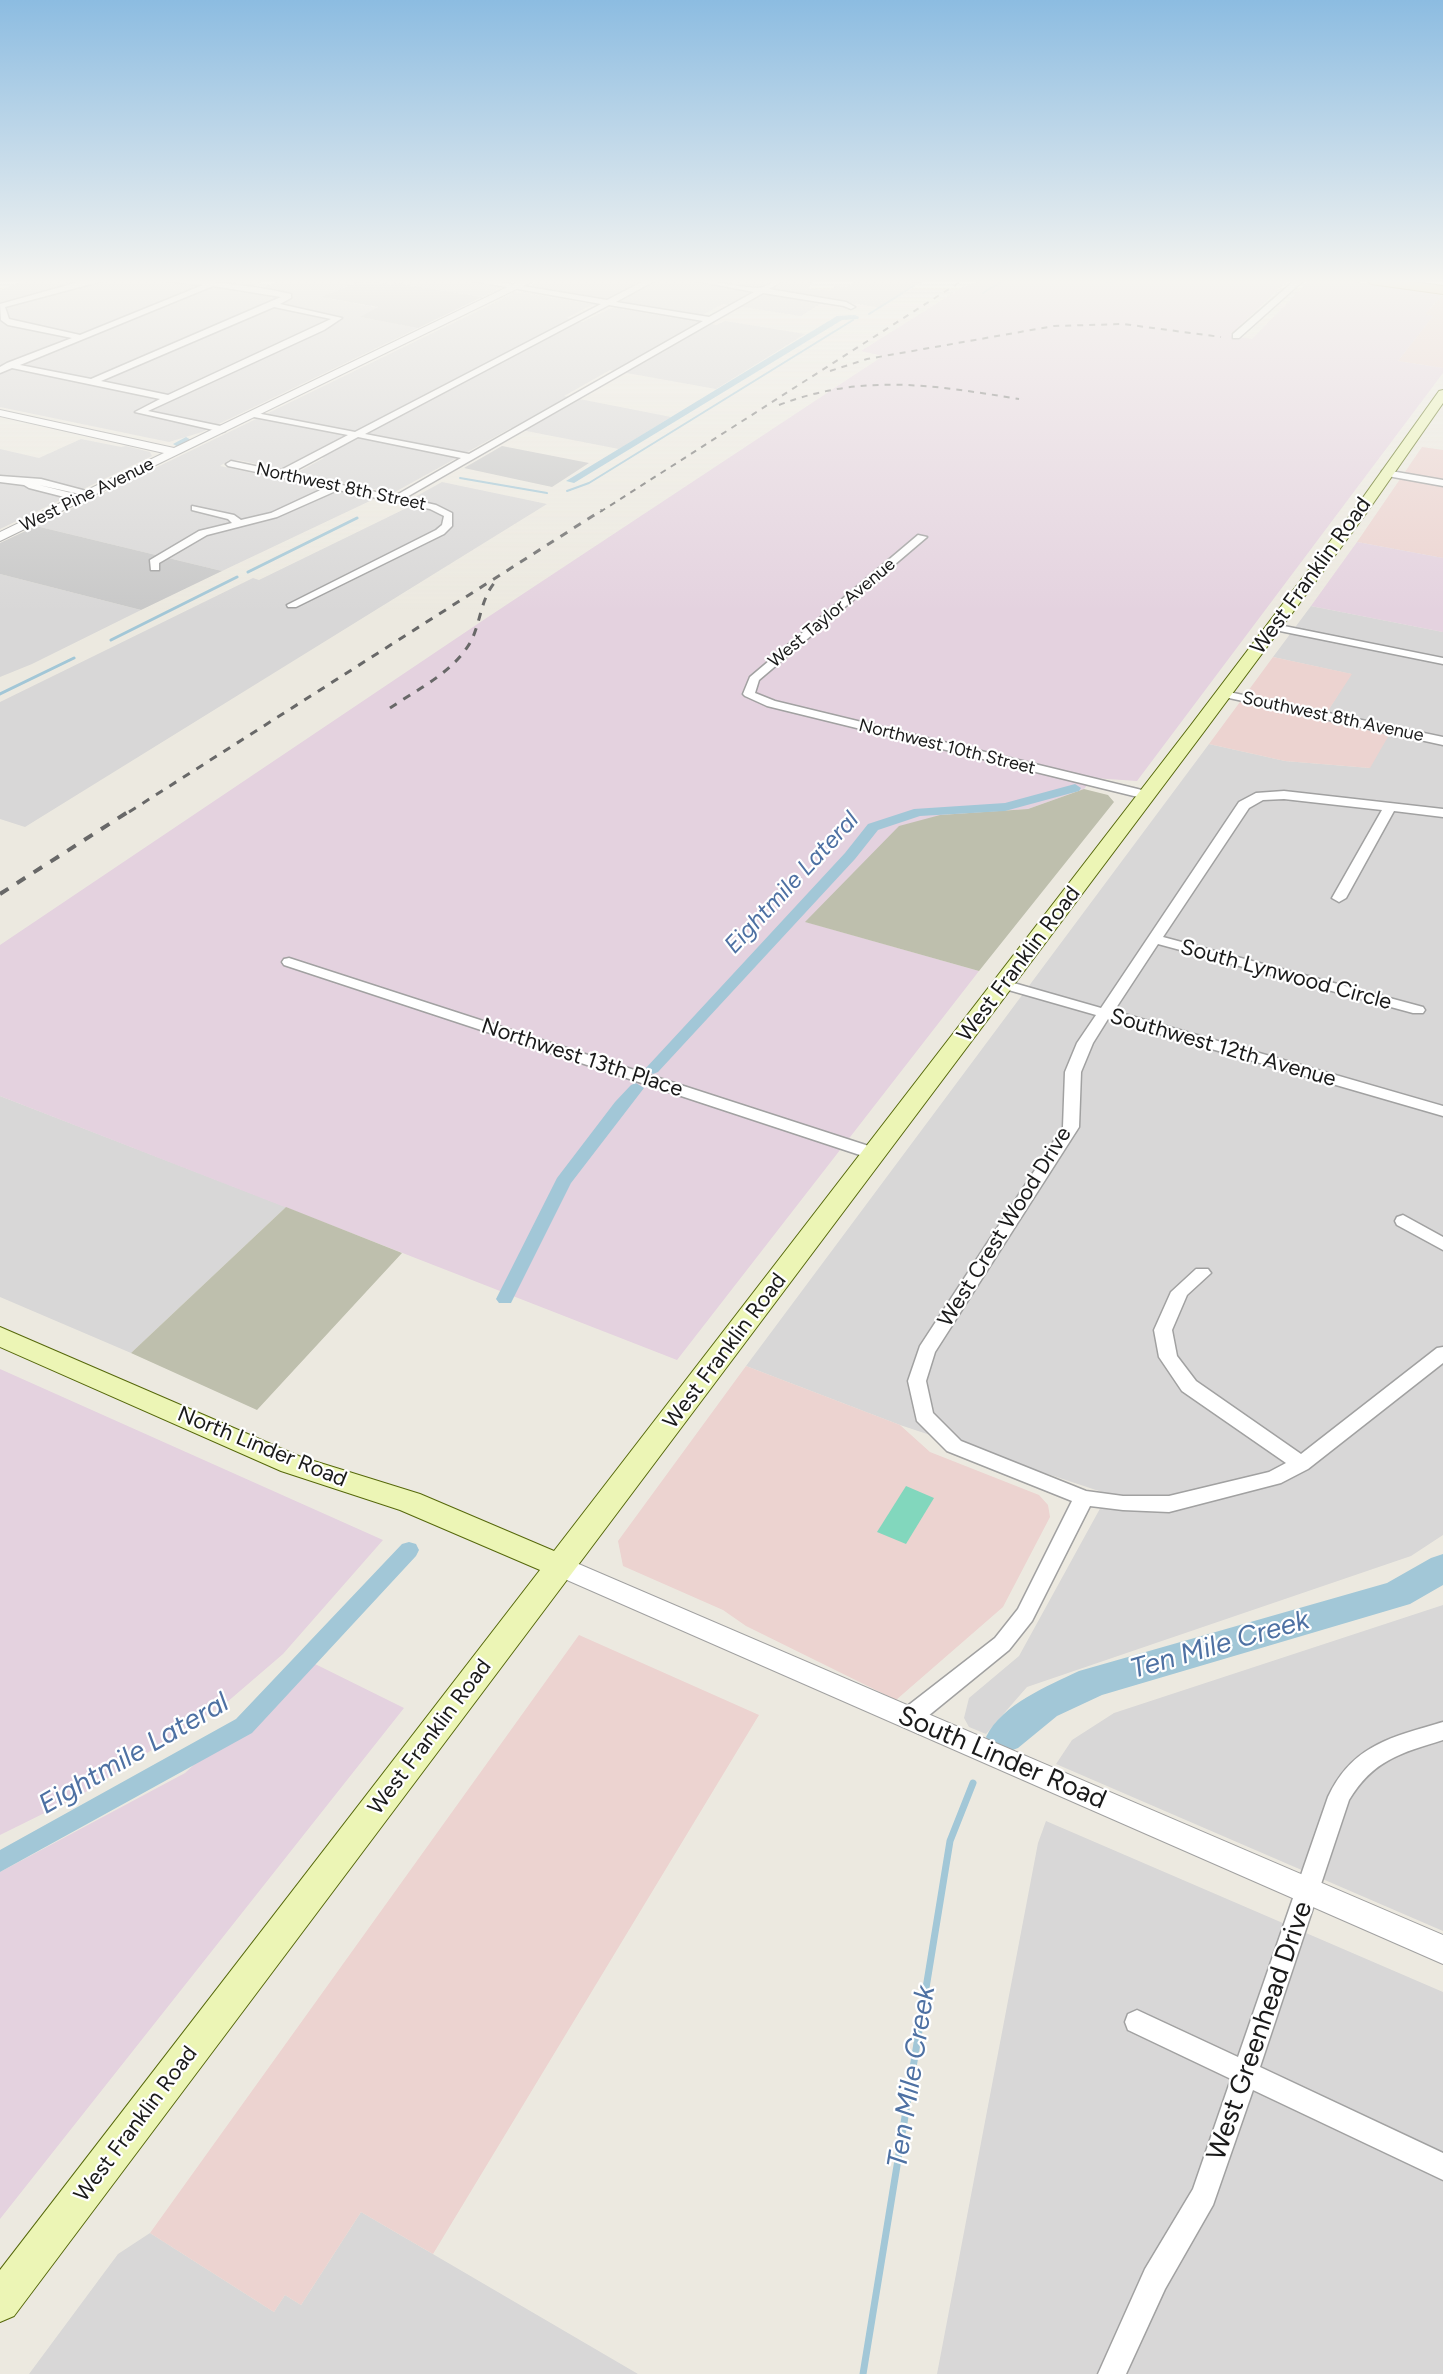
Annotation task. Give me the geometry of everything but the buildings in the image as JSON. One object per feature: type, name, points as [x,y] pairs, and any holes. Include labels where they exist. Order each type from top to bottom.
[{"type":"main road","name":"West Franklin Road","points":[[0,2302],[1224,694],[1360,512],[1385,473],[1443,394]]},
{"type":"main road","name":"North Linder Road","points":[[0,1336],[291,1464],[410,1502],[560,1566]]},
{"type":"street","points":[[134,391],[168,398]]},
{"type":"street","points":[[184,391],[139,412],[222,429]]},
{"type":"street","name":"West Pine Avenue","points":[[0,537],[302,391]]},
{"type":"street","points":[[281,474],[441,391]]},
{"type":"street","points":[[397,499],[586,391]]},
{"type":"street","points":[[0,413],[175,452]]},
{"type":"street","points":[[254,414],[469,457]]},
{"type":"street","name":"Northwest 8th Street","points":[[231,464],[433,507],[449,515],[447,526],[440,532],[292,605]]},
{"type":"street","points":[[1385,473],[1443,483]]},
{"type":"street","points":[[0,479],[27,482],[32,486],[84,496]]},
{"type":"street","points":[[155,568],[154,562],[195,538],[216,529],[274,515],[338,486]]},
{"type":"street","points":[[195,508],[231,517],[240,524]]},
{"type":"street","name":"West Taylor Avenue","points":[[749,694],[754,679],[922,537]]},
{"type":"street","points":[[1274,627],[1443,661]]},
{"type":"street","name":"Northwest 10th Street","points":[[749,694],[771,705],[1146,795]]},
{"type":"street","name":"Southwest 8th Avenue","points":[[1224,694],[1443,741]]},
{"type":"street","name":"West Crest Wood Drive","points":[[1443,813],[1326,798],[1273,794],[1260,796],[1244,805],[1085,1043],[1073,1072],[1071,1127],[926,1351],[917,1381],[924,1416],[954,1446],[1084,1498],[1123,1503],[1169,1504],[1274,1478],[1301,1464],[1443,1353]]},
{"type":"street","points":[[1339,898],[1391,806]]},
{"type":"street","name":"South Lynwood Circle","points":[[1154,939],[1418,1010]]},
{"type":"street","name":"Northwest 13th Place","points":[[289,962],[875,1154]]},
{"type":"street","name":"Southwest 12th Avenue","points":[[1003,984],[1443,1111]]},
{"type":"street","points":[[1403,1221],[1443,1244]]},
{"type":"street","points":[[1202,1273],[1180,1292],[1163,1330],[1168,1357],[1189,1386],[1301,1464]]},
{"type":"street","points":[[909,1718],[1002,1644],[1025,1615],[1084,1498]]},
{"type":"street","name":"South Linder Road","points":[[560,1566],[1443,1950]]},
{"type":"street","name":"West Greenhead Drive","points":[[1112,2374],[1155,2278],[1204,2196],[1339,1797],[1349,1778],[1362,1763],[1381,1751],[1443,1731]]},
{"type":"street","points":[[1137,2022],[1443,2167]]},
{"type":"shaded area","points":[[0,391],[288,391],[202,432],[169,442],[0,407]]},
{"type":"shaded area","points":[[314,391],[573,391],[564,396],[671,417],[619,449],[511,428],[393,493],[300,474],[300,471],[324,458],[309,454],[280,469],[229,460],[220,466],[374,499],[222,571],[36,526]]},
{"type":"shaded area","points":[[830,391],[1430,391],[1137,781],[1093,778],[1084,789],[1028,809],[940,815],[806,922],[979,971],[677,1360],[0,1096],[0,945],[485,619]]},
{"type":"shaded area","points":[[81,439],[126,446],[150,452],[152,456],[0,529],[0,449],[39,458]]},
{"type":"shaded area","points":[[502,446],[589,463],[552,487],[464,468]]},
{"type":"shaded area","points":[[1422,447],[1443,450],[1443,558],[1357,542]]},
{"type":"shaded area","points":[[442,482],[547,504],[25,827],[0,819],[0,702],[253,578],[259,580],[421,501],[413,498]]},
{"type":"shaded area","points":[[36,526],[222,571],[141,610],[0,574],[0,543]]},
{"type":"shaded area","points":[[1357,542],[1443,558],[1443,632],[1311,606]]},
{"type":"shaded area","points":[[0,574],[141,610],[32,664],[0,677]]},
{"type":"shaded area","points":[[1311,606],[1443,632],[1443,1535],[1411,1556],[1027,1687],[986,1734],[969,1727],[964,1718],[969,1698],[1019,1656],[1108,1494],[900,1425],[746,1366],[1209,744],[1285,761],[1370,768],[1322,720],[1351,674],[1273,657]]},
{"type":"shaded area","points":[[1273,657],[1352,674],[1322,720],[1389,735],[1370,768],[1285,761],[1209,744]]},
{"type":"shaded area","points":[[1084,789],[1108,795],[1114,802],[979,971],[805,922],[899,826],[940,815],[1028,809]]},
{"type":"shaded area","points":[[0,1096],[286,1207],[131,1353],[0,1297]]},
{"type":"shaded area","points":[[286,1207],[402,1253],[257,1410],[131,1353]]},
{"type":"shaded area","points":[[746,1366],[900,1425],[930,1452],[1039,1495],[1048,1505],[1050,1517],[1003,1607],[896,1700],[746,1626],[723,1610],[623,1566],[618,1541]]},
{"type":"shaded area","points":[[0,1369],[383,1540],[283,1654],[226,1703],[81,1795],[0,1835]]},
{"type":"shaded area","points":[[1443,1605],[1443,1931],[1056,1764],[1072,1740],[1114,1713]]},
{"type":"shaded area","points":[[579,1635],[759,1715],[433,2254],[361,2212],[301,2305],[285,2295],[274,2312],[150,2233]]},
{"type":"shaded area","points":[[307,1660],[404,1708],[0,2219],[0,1872],[185,1773]]},
{"type":"shaded area","points":[[1046,1821],[1443,1992],[1443,2374],[937,2374],[1038,1843]]},
{"type":"shaded area","points":[[361,2212],[638,2374],[29,2374],[118,2254],[150,2233],[274,2312],[285,2295],[301,2305]]},
{"type":"green space","points":[[906,1486],[934,1498],[906,1544],[877,1532]]},
{"type":"waterway","points":[[571,481],[720,391]]},
{"type":"waterway","points":[[567,491],[589,483],[738,391]]},
{"type":"waterway","points":[[178,444],[186,440]]},
{"type":"waterway","points":[[460,478],[547,493]]},
{"type":"waterway","points":[[248,572],[357,518]]},
{"type":"waterway","points":[[111,640],[237,577]]},
{"type":"waterway","points":[[0,694],[74,658]]},
{"type":"waterway","name":"Eightmile Lateral","points":[[653,1069],[850,856],[873,827],[919,812],[1005,807],[1075,788]]},
{"type":"waterway","name":"Eightmile Lateral","points":[[505,1299],[563,1182],[636,1088]]},
{"type":"waterway","name":"Eightmile Lateral","points":[[0,1862],[244,1726],[409,1550]]},
{"type":"waterway","name":"Ten Mile Creek","points":[[1005,1737],[1044,1705],[1092,1682],[1397,1594],[1443,1568]]},
{"type":"waterway","name":"Ten Mile Creek","points":[[863,2374],[950,1841],[973,1783]]},
{"type":"railway","points":[[600,512],[790,391]]},
{"type":"railway","points":[[779,405],[831,391]]},
{"type":"railway","points":[[962,391],[1019,399]]},
{"type":"railway","points":[[129,812],[602,510]]},
{"type":"railway","points":[[390,708],[434,680],[463,654],[474,635],[486,596],[495,582]]},
{"type":"railway","points":[[0,894],[131,810]]}]
